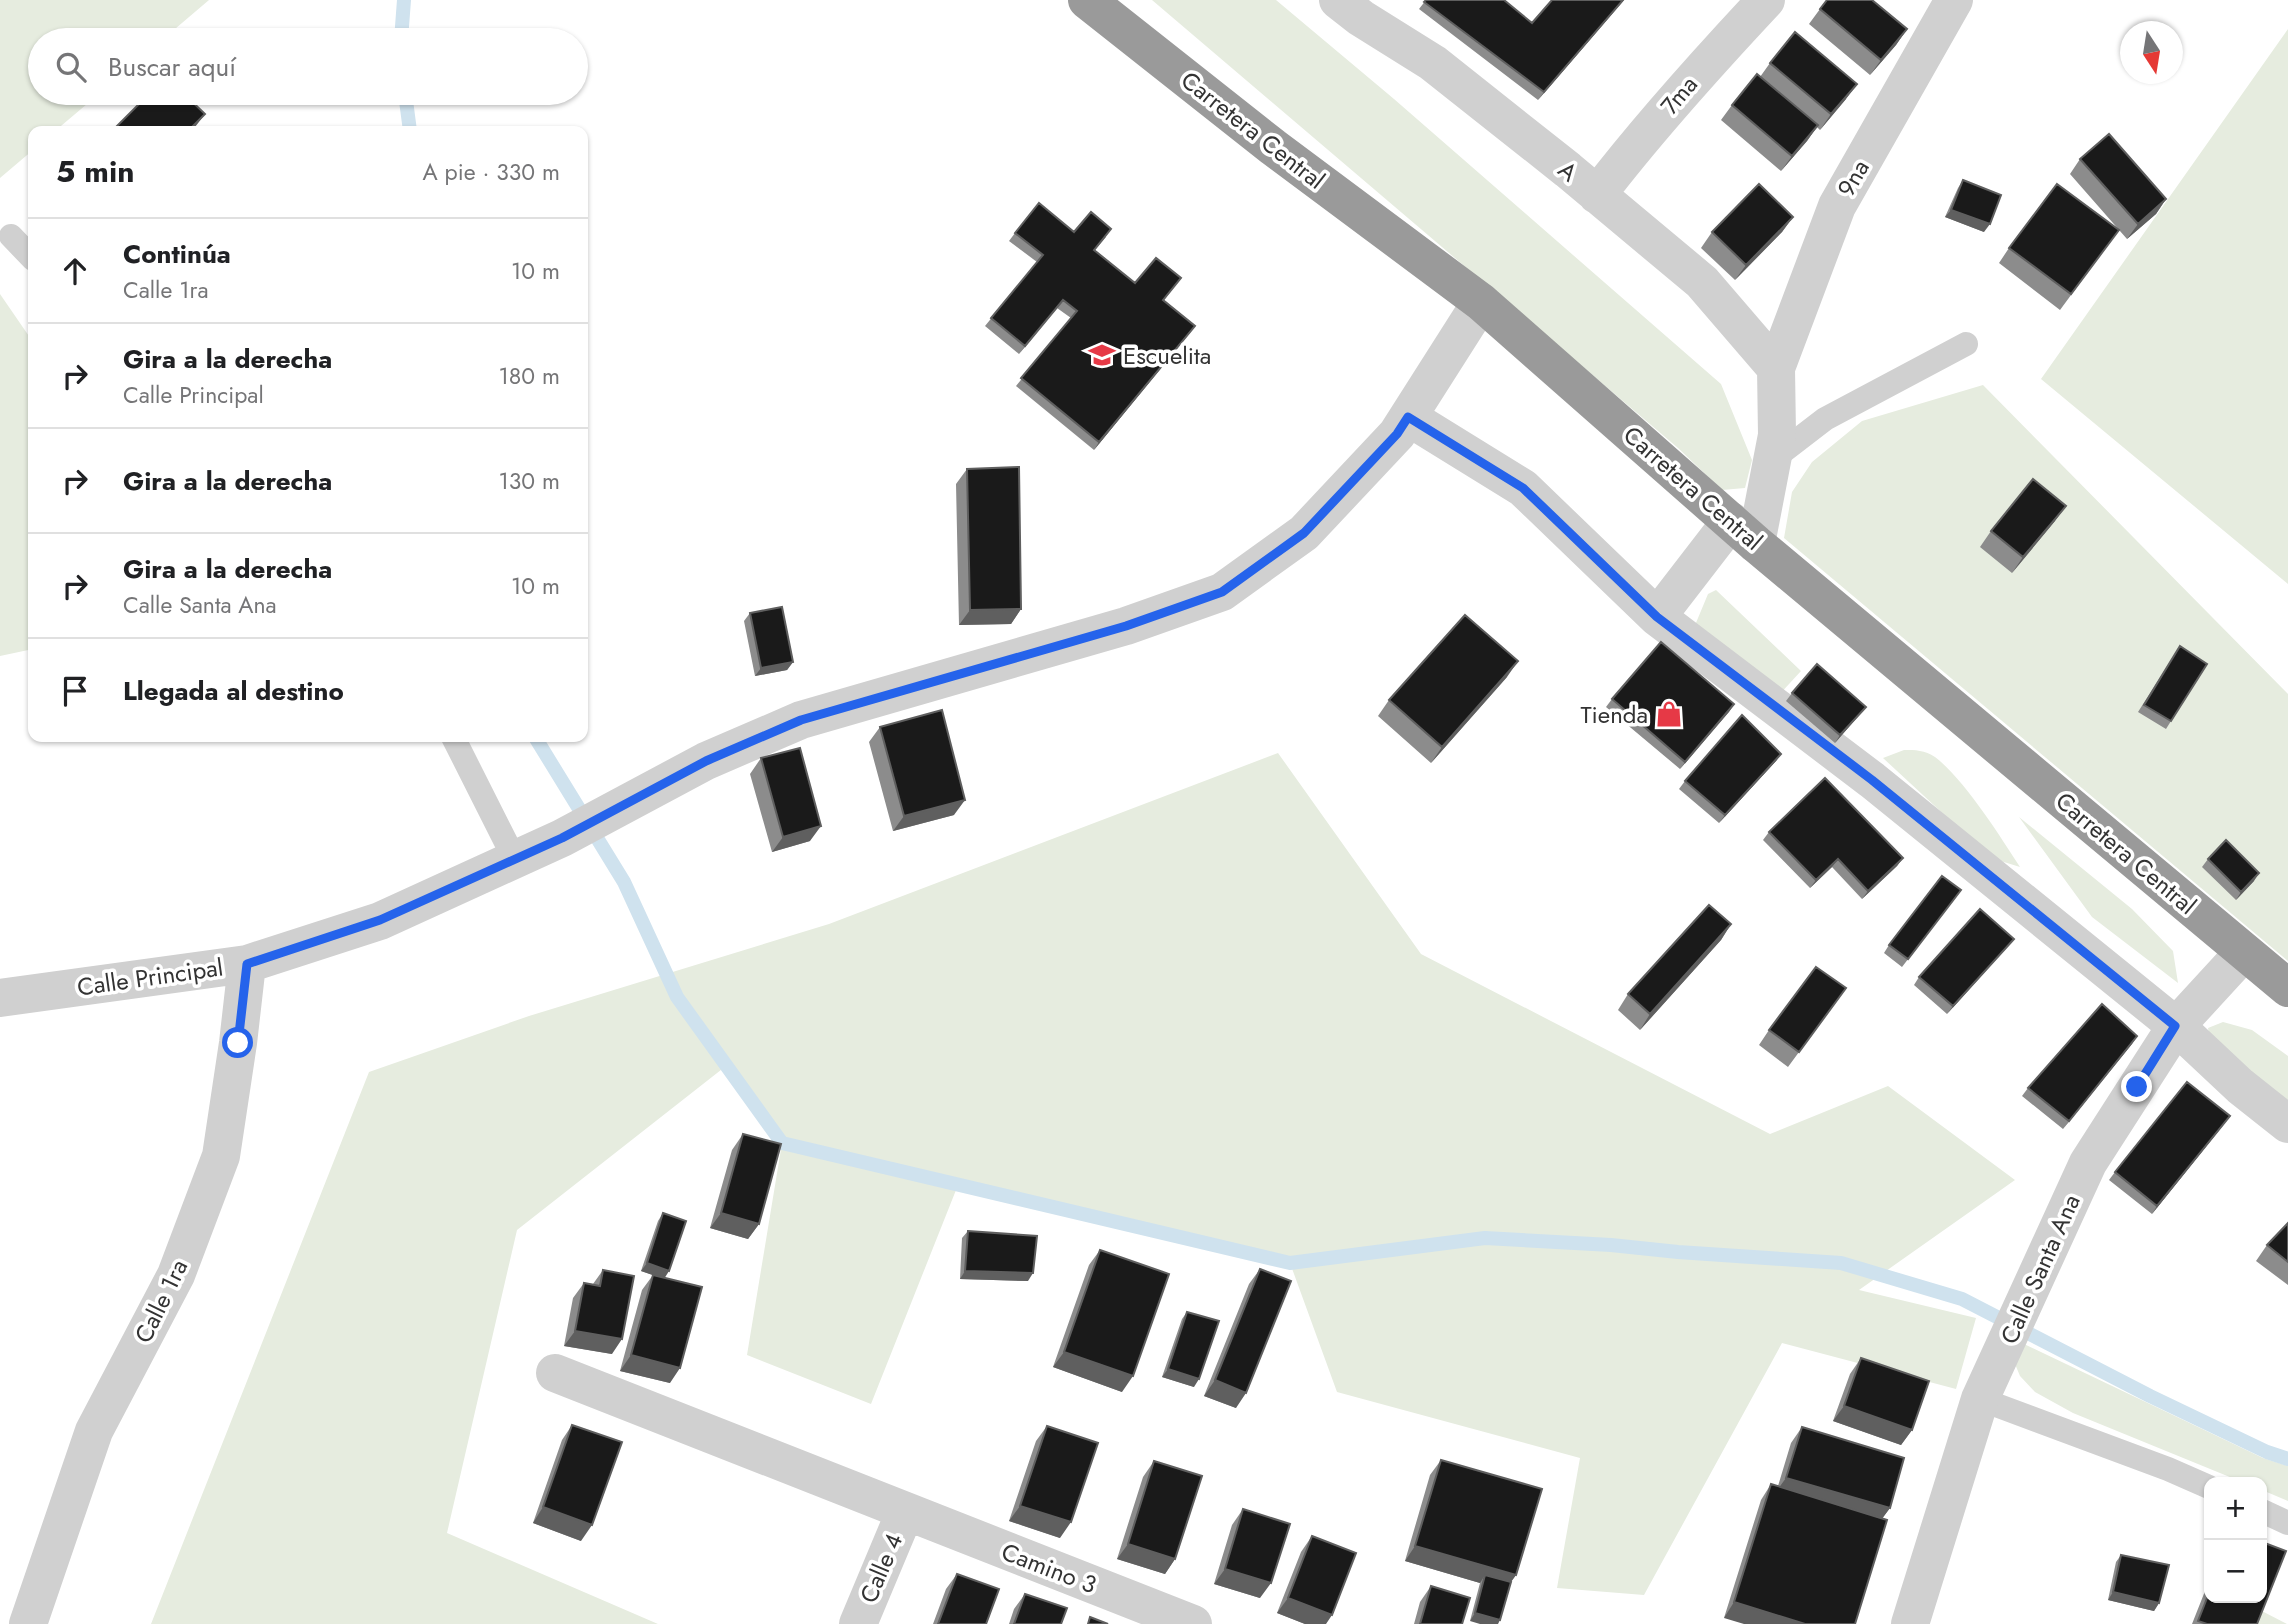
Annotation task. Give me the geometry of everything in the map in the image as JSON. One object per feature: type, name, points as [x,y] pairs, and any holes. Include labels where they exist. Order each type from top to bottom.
[{"type":"highway","name":"Carretera Central","points":[[1087,0],[1273,146],[1481,302],[1743,533],[2288,988]]},
{"type":"street","name":"7ma","points":[[1597,195],[1701,69],[1766,0]]},
{"type":"street","name":"9na","points":[[1776,368],[1838,205],[1954,0]]},
{"type":"street","name":"A","points":[[1358,6],[1433,63],[1702,282],[1776,368]]},
{"type":"street","name":"Calle Principal","points":[[0,998],[247,964],[380,920],[562,838],[623,803],[706,761],[801,720],[1126,626],[1222,592],[1304,533],[1397,434],[1481,302]]},
{"type":"street","points":[[1657,617],[1743,533],[1773,459],[1777,435],[1776,368]]},
{"type":"street","points":[[1408,417],[1523,488],[1657,617],[1872,780],[2175,1026],[2240,1086],[2288,1124]]},
{"type":"street","name":"Calle Santa Ana","points":[[1910,1624],[1987,1385],[2088,1163],[2175,1026],[2244,952]]},
{"type":"street","name":"Calle 1ra","points":[[28,1624],[94,1431],[176,1275],[221,1156],[247,964]]},
{"type":"street","name":"Camino 3","points":[[555,1373],[905,1513],[1193,1624]]},
{"type":"street","name":"Calle 4","points":[[858,1624],[905,1513]]},
{"type":"lane","points":[[11,236],[28,253]]},
{"type":"lane","points":[[1773,459],[1825,419],[1966,344]]},
{"type":"lane","points":[[456,742],[514,858]]},
{"type":"lane","points":[[1987,1385],[2204,1485]]},
{"type":"lane","points":[[2267,1513],[2288,1523]]},
{"type":"shaded area","points":[[0,0],[209,0],[176,28],[28,28],[28,105],[86,105],[61,126],[28,126],[28,154],[0,178]]},
{"type":"shaded area","points":[[1152,0],[1276,0],[1394,99],[1721,384],[1752,460],[1745,488],[1722,490],[1678,448]]},
{"type":"shaded area","points":[[2288,29],[2288,584],[2041,379]]},
{"type":"shaded area","points":[[0,294],[28,335],[28,650],[0,656]]},
{"type":"shaded area","points":[[1983,385],[2288,694],[2288,961],[1784,538],[1792,492],[1812,462],[1862,421]]},
{"type":"shaded area","points":[[1716,590],[1801,671],[1777,697],[1693,630],[1708,594]]},
{"type":"shaded area","points":[[1904,750],[1916,750],[1935,757],[1958,779],[2020,867],[1991,858],[1883,758]]},
{"type":"shaded area","points":[[1278,753],[1421,954],[1770,1134],[1888,1086],[2015,1180],[1859,1290],[1976,1318],[1956,1389],[1782,1343],[1644,1595],[1557,1588],[1580,1458],[1337,1392],[1290,1263],[958,1185],[871,1404],[747,1355],[782,1143],[726,1066],[517,1230],[447,1533],[658,1624],[151,1624],[369,1072],[529,1016],[829,924]]},
{"type":"shaded area","points":[[2019,817],[2132,909],[2173,951],[2178,983],[2092,917]]},
{"type":"shaded area","points":[[2223,1022],[2252,1030],[2288,1056],[2288,1103],[2210,1039],[2208,1028]]},
{"type":"shaded area","points":[[2024,1344],[2263,1458],[2288,1466],[2288,1501],[2267,1492],[2267,1477],[2230,1477],[2073,1413],[2035,1392],[2020,1376],[2015,1364]]},
{"type":"shaded area","points":[[2258,1609],[2287,1624],[2252,1624]]},
{"type":"building","points":[[1504,0],[1532,23],[1552,0],[1623,0],[1544,92],[1424,2]]},
{"type":"building","points":[[1827,0],[1872,0],[1907,29],[1881,60],[1820,9]]},
{"type":"building","points":[[1795,32],[1857,84],[1831,114],[1770,63]]},
{"type":"building","points":[[1757,74],[1818,125],[1792,156],[1732,105]]},
{"type":"building","points":[[138,105],[196,105],[205,114],[193,126],[117,126]]},
{"type":"building","points":[[2109,134],[2166,199],[2138,224],[2080,159]]},
{"type":"building","points":[[1963,180],[2001,195],[1990,224],[1951,210]]},
{"type":"building","points":[[1759,184],[1793,217],[1746,265],[1712,232]]},
{"type":"building","points":[[2057,184],[2119,230],[2071,294],[2009,248]]},
{"type":"building","points":[[1039,203],[1074,232],[1091,212],[1111,229],[1094,250],[1135,283],[1156,258],[1181,278],[1163,300],[1195,326],[1099,442],[1021,378],[1077,311],[1063,300],[1025,346],[991,318],[1043,255],[1015,233]]},
{"type":"building","points":[[1019,467],[1021,609],[970,610],[967,469]]},
{"type":"building","points":[[2033,479],[2066,506],[2023,557],[1991,531]]},
{"type":"building","points":[[782,607],[793,662],[761,668],[750,613]]},
{"type":"building","points":[[1465,615],[1518,661],[1442,747],[1389,700]]},
{"type":"building","points":[[1661,642],[1734,704],[1685,762],[1612,699]]},
{"type":"building","points":[[2180,646],[2207,664],[2171,721],[2144,705]]},
{"type":"building","points":[[1817,664],[1866,707],[1840,735],[1792,693]]},
{"type":"building","points":[[942,710],[965,800],[904,816],[880,727]]},
{"type":"building","points":[[1742,715],[1781,754],[1725,815],[1685,781]]},
{"type":"building","points":[[800,748],[821,826],[783,837],[761,758]]},
{"type":"building","points":[[1825,778],[1903,858],[1868,891],[1838,859],[1816,880],[1769,832]]},
{"type":"building","points":[[2226,840],[2259,873],[2241,892],[2208,859]]},
{"type":"building","points":[[1942,876],[1961,890],[1908,959],[1889,945]]},
{"type":"building","points":[[1709,905],[1731,924],[1650,1014],[1628,994]]},
{"type":"building","points":[[1980,909],[2014,939],[1953,1006],[1919,977]]},
{"type":"building","points":[[1816,967],[1846,988],[1799,1052],[1769,1030]]},
{"type":"building","points":[[2102,1004],[2137,1036],[2069,1121],[2028,1088]]},
{"type":"building","points":[[2187,1082],[2230,1116],[2157,1206],[2115,1172]]},
{"type":"building","points":[[743,1134],[781,1144],[759,1224],[721,1213]]},
{"type":"building","points":[[663,1213],[686,1221],[669,1271],[647,1263]]},
{"type":"building","points":[[2288,1223],[2288,1262],[2267,1245]]},
{"type":"building","points":[[968,1231],[1037,1236],[1033,1273],[965,1271]]},
{"type":"building","points":[[1100,1250],[1169,1274],[1133,1376],[1064,1352]]},
{"type":"building","points":[[1260,1269],[1291,1281],[1246,1393],[1215,1380]]},
{"type":"building","points":[[603,1270],[634,1276],[622,1339],[575,1331],[584,1283],[600,1286]]},
{"type":"building","points":[[653,1275],[702,1287],[680,1368],[631,1355]]},
{"type":"building","points":[[1187,1312],[1219,1321],[1199,1379],[1168,1369]]},
{"type":"building","points":[[1861,1358],[1929,1381],[1912,1430],[1844,1406]]},
{"type":"building","points":[[572,1425],[622,1442],[592,1525],[543,1507]]},
{"type":"building","points":[[1047,1426],[1098,1443],[1071,1522],[1020,1506]]},
{"type":"building","points":[[1802,1427],[1904,1458],[1890,1508],[1786,1478]]},
{"type":"building","points":[[1441,1460],[1542,1489],[1516,1575],[1415,1546]]},
{"type":"building","points":[[1154,1461],[1202,1476],[1175,1559],[1128,1544]]},
{"type":"building","points":[[1771,1484],[1887,1520],[1855,1624],[1805,1624],[1734,1602]]},
{"type":"building","points":[[1243,1509],[1290,1524],[1271,1583],[1225,1569]]},
{"type":"building","points":[[1312,1536],[1356,1553],[1332,1615],[1288,1598]]},
{"type":"building","points":[[2267,1544],[2286,1551],[2267,1599]]},
{"type":"building","points":[[2121,1555],[2169,1565],[2159,1603],[2113,1592]]},
{"type":"building","points":[[957,1574],[999,1589],[986,1624],[938,1624]]},
{"type":"building","points":[[1485,1575],[1511,1582],[1500,1620],[1475,1613]]},
{"type":"building","points":[[1431,1586],[1470,1598],[1462,1624],[1420,1624]]},
{"type":"building","points":[[1025,1594],[1067,1608],[1061,1624],[1014,1624]]},
{"type":"building","points":[[2205,1603],[2265,1603],[2257,1624],[2207,1624],[2198,1621]]},
{"type":"building","points":[[1090,1617],[1108,1624],[1088,1624]]},
{"type":"waterway","points":[[402,28],[404,0]]},
{"type":"waterway","points":[[407,105],[409,126]]},
{"type":"waterway","points":[[538,742],[624,882],[677,997],[782,1143],[1290,1263],[1485,1238],[1841,1263],[1962,1299],[2150,1396],[2267,1452],[2288,1459]]},
{"type":"place","name":"Escuelita","points":[[1102,355]]},
{"type":"place","name":"Tienda","points":[[1669,714]]},
{"type":"route","points":[[238,1043],[247,964],[380,920],[562,838],[623,803],[706,761],[801,720],[1126,626],[1222,592],[1304,533],[1397,434],[1408,417],[1523,488],[1657,617],[1872,780],[2175,1026],[2137,1087]]}]
